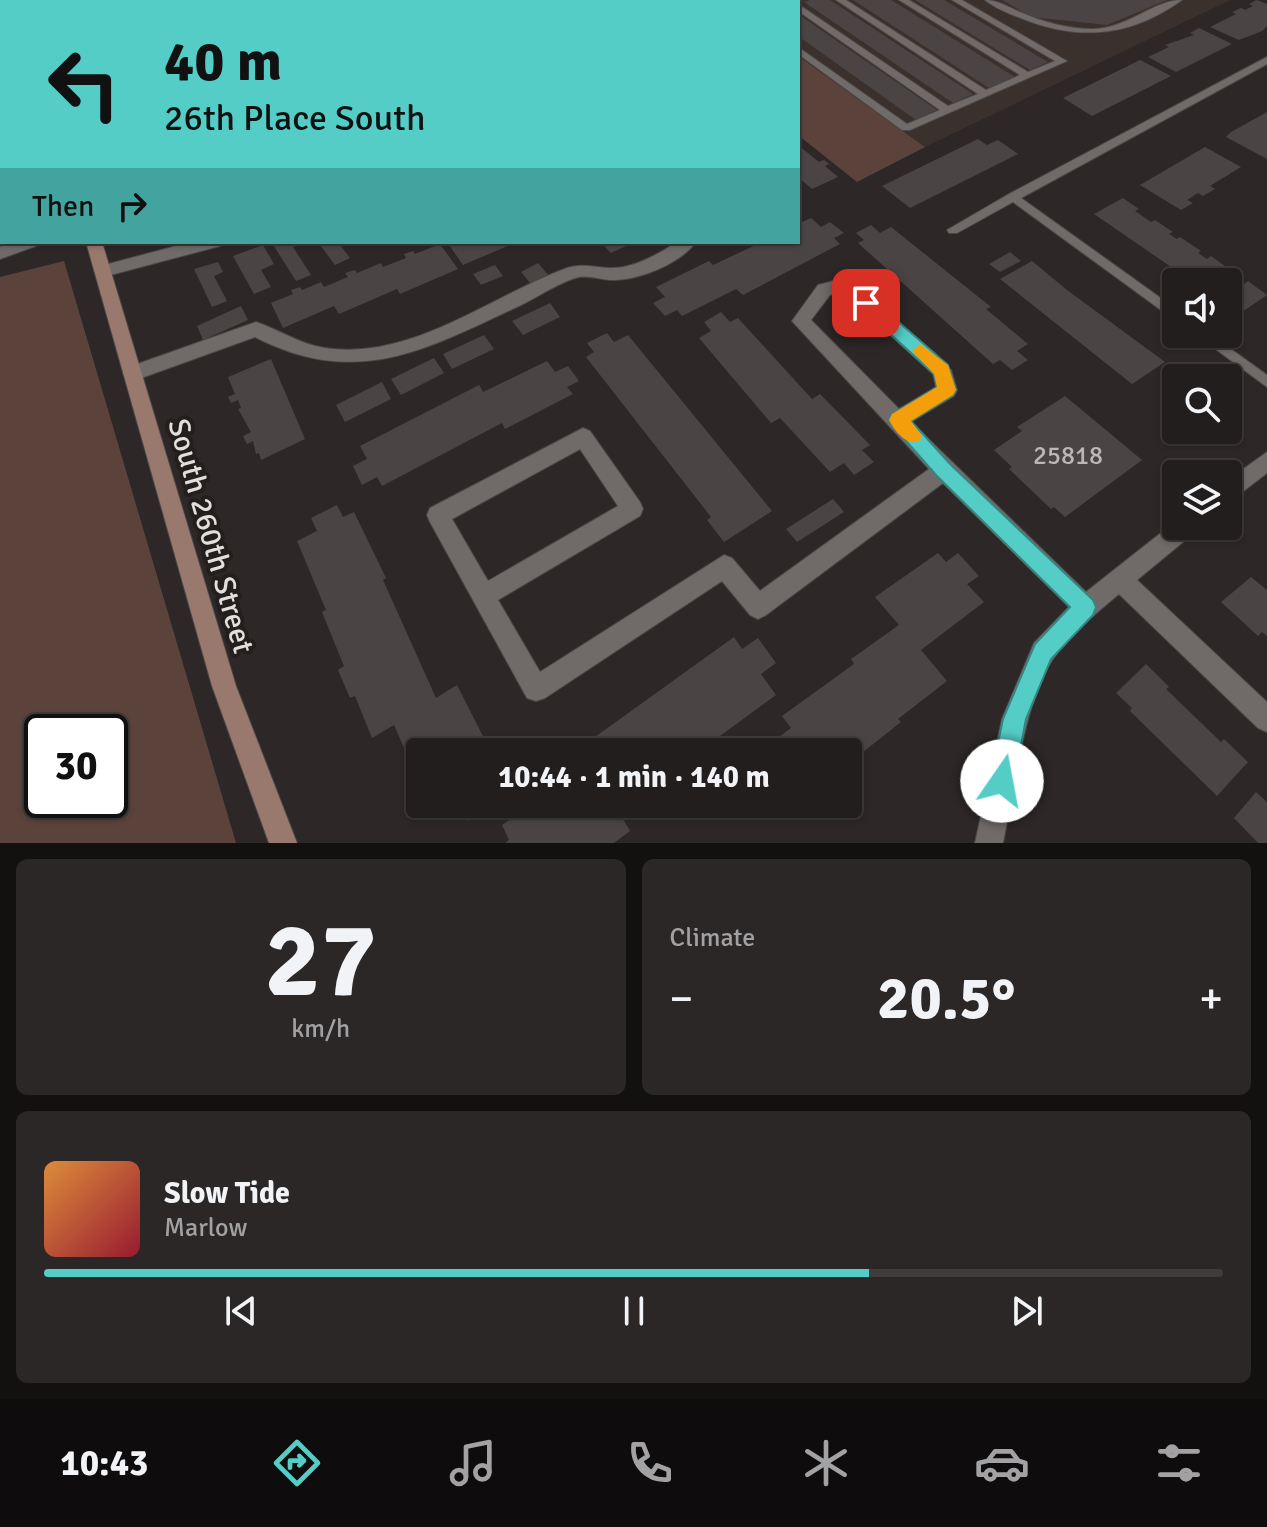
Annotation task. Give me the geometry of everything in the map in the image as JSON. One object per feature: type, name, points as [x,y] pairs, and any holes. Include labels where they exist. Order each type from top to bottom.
[{"type":"main road","name":"South 260th Street","points":[[95,244],[224,686],[283,843]]},
{"type":"street","points":[[0,253],[25,244]]},
{"type":"street","points":[[103,271],[206,244]]},
{"type":"street","points":[[133,373],[256,329],[295,349],[321,356],[379,356],[439,335],[579,271],[615,274],[649,263],[684,244]]},
{"type":"street","points":[[898,420],[947,390],[941,370],[845,284],[824,290],[801,321],[944,470],[1085,607]]},
{"type":"street","points":[[483,596],[632,509],[583,437],[438,515],[483,596],[536,689],[724,566],[758,607],[944,470]]},
{"type":"street","points":[[1242,482],[1267,461]]},
{"type":"street","points":[[989,843],[1015,719],[1043,652],[1085,607],[1169,540]]},
{"type":"street","points":[[1120,579],[1267,719]]},
{"type":"lane","points":[[840,0],[985,94]]},
{"type":"lane","points":[[903,0],[1028,76]]},
{"type":"lane","points":[[800,51],[906,128],[1062,61],[956,0]]},
{"type":"lane","points":[[989,0],[1025,20],[1089,30],[1111,30],[1178,0]]},
{"type":"lane","points":[[800,8],[947,110]]},
{"type":"lane","points":[[953,230],[1267,60]]},
{"type":"lane","points":[[1013,197],[1162,306]]},
{"type":"lane","points":[[1220,348],[1267,382]]},
{"type":"shaded area","points":[[800,0],[1230,0],[925,147],[800,57]]},
{"type":"shaded area","points":[[800,57],[925,147],[857,182],[800,137]]},
{"type":"shaded area","points":[[64,261],[236,843],[0,843],[0,277]]},
{"type":"building","points":[[830,0],[973,94],[953,103],[804,2]]},
{"type":"building","points":[[853,0],[891,0],[1015,77],[989,88]]},
{"type":"building","points":[[915,0],[944,0],[1048,62],[1030,70]]},
{"type":"building","points":[[1002,0],[1167,0],[1107,25],[1032,17]]},
{"type":"building","points":[[1257,0],[1267,4],[1267,26],[1262,31],[1239,40],[1210,27],[1236,14],[1232,12],[1253,6],[1249,4]]},
{"type":"building","points":[[800,15],[937,110],[916,120],[800,37]]},
{"type":"building","points":[[1199,28],[1232,44],[1176,72],[1148,57],[1169,47],[1165,45],[1194,35],[1190,33]]},
{"type":"building","points":[[1140,60],[1171,76],[1092,116],[1063,98]]},
{"type":"building","points":[[1267,112],[1267,159],[1226,137],[1231,132]]},
{"type":"building","points":[[978,139],[987,145],[998,140],[1018,154],[910,208],[882,186]]},
{"type":"building","points":[[800,147],[819,162],[824,160],[829,164],[825,166],[838,177],[812,189],[800,179]]},
{"type":"building","points":[[1205,147],[1241,167],[1210,186],[1215,189],[1203,196],[1198,193],[1187,200],[1193,203],[1181,210],[1140,185]]},
{"type":"building","points":[[1123,198],[1151,222],[1155,220],[1173,232],[1169,234],[1177,239],[1180,237],[1201,251],[1198,253],[1207,259],[1211,256],[1228,268],[1173,268],[1094,214]]},
{"type":"building","points":[[811,218],[821,227],[830,222],[844,233],[834,238],[840,244],[743,295],[736,289],[682,316],[677,310],[665,316],[653,303],[665,297],[656,287],[709,261],[713,265],[758,244],[800,244],[800,223]]},
{"type":"building","points":[[871,225],[880,233],[891,227],[991,307],[986,309],[1028,344],[1017,351],[1028,360],[1012,370],[1000,360],[993,364],[858,243],[864,240],[856,233]]},
{"type":"building","points":[[273,244],[298,245],[293,247],[311,275],[296,281]]},
{"type":"building","points":[[319,244],[340,244],[350,258],[335,265]]},
{"type":"building","points":[[440,244],[458,269],[400,294],[397,289],[339,314],[334,306],[283,328],[271,303],[293,294],[291,290],[300,287],[302,290],[321,282],[324,287],[348,277],[345,273],[355,270],[357,273],[381,263],[383,267],[406,258],[404,254],[413,251],[415,254]]},
{"type":"building","points":[[448,244],[512,244],[463,265]]},
{"type":"building","points":[[602,244],[631,244],[611,253]]},
{"type":"building","points":[[263,245],[274,264],[261,270],[271,287],[254,294],[233,256]]},
{"type":"building","points":[[1010,252],[1021,261],[1000,272],[989,264]]},
{"type":"building","points":[[1032,261],[1165,362],[1132,384],[1000,279]]},
{"type":"building","points":[[218,262],[223,272],[214,276],[227,301],[212,307],[194,269]]},
{"type":"building","points":[[538,263],[549,276],[531,284],[521,272]]},
{"type":"building","points":[[495,265],[503,276],[481,285],[473,274]]},
{"type":"building","points":[[1248,281],[1267,295],[1242,312],[1242,283]]},
{"type":"building","points":[[550,303],[560,317],[523,335],[512,321]]},
{"type":"building","points":[[241,306],[248,320],[203,340],[197,326]]},
{"type":"building","points":[[721,312],[730,322],[738,318],[812,399],[820,394],[870,445],[862,450],[874,462],[854,475],[844,463],[830,472],[780,418],[771,423],[699,338],[711,331],[704,322]]},
{"type":"building","points":[[607,333],[614,342],[628,335],[772,511],[724,542],[707,520],[711,517],[586,357],[594,352],[587,343]]},
{"type":"building","points":[[484,335],[494,349],[452,369],[443,354]]},
{"type":"building","points":[[434,358],[444,373],[401,395],[391,379]]},
{"type":"building","points":[[271,359],[305,439],[261,460],[253,441],[247,444],[243,436],[251,432],[238,409],[241,408],[238,400],[231,403],[228,397],[235,394],[228,377]]},
{"type":"building","points":[[547,361],[555,372],[568,366],[579,381],[567,387],[573,394],[505,429],[502,423],[382,486],[377,477],[362,485],[353,466],[367,459],[360,446],[479,385],[483,392]]},
{"type":"building","points":[[382,382],[391,399],[345,422],[336,405]]},
{"type":"building","points":[[1065,396],[1142,460],[1065,517],[1054,507],[1051,509],[1009,469],[1012,467],[994,450],[1022,431],[1017,427]]},
{"type":"building","points":[[833,499],[844,512],[797,542],[786,529]]},
{"type":"building","points":[[337,505],[343,517],[354,512],[386,578],[383,580],[436,698],[457,685],[484,738],[406,738],[406,752],[394,725],[372,738],[355,696],[350,698],[338,670],[344,666],[322,612],[326,610],[297,541],[317,531],[311,518]]},
{"type":"building","points":[[938,553],[946,562],[958,553],[979,576],[967,584],[984,602],[921,650],[947,681],[898,719],[901,722],[862,753],[862,738],[778,738],[791,728],[782,716],[854,664],[851,659],[899,625],[875,597]]},
{"type":"building","points":[[1251,577],[1267,590],[1267,636],[1262,632],[1258,636],[1221,602]]},
{"type":"building","points":[[734,637],[742,649],[758,638],[776,663],[761,674],[776,695],[717,738],[594,738]]},
{"type":"building","points":[[1146,664],[1169,687],[1166,689],[1221,742],[1224,739],[1248,762],[1217,796],[1130,711],[1132,708],[1116,693]]},
{"type":"building","points":[[1256,792],[1267,802],[1267,843],[1258,843],[1234,818]]},
{"type":"building","points":[[512,818],[622,818],[630,831],[614,843],[505,843],[509,840],[502,825]]},
{"type":"slow traffic","points":[[913,436],[898,420],[947,390],[941,370],[920,351]]},
{"type":"route","points":[[866,303],[941,370],[947,390],[898,420],[944,470],[1085,607],[1043,652],[1015,719],[1002,781]]}]
